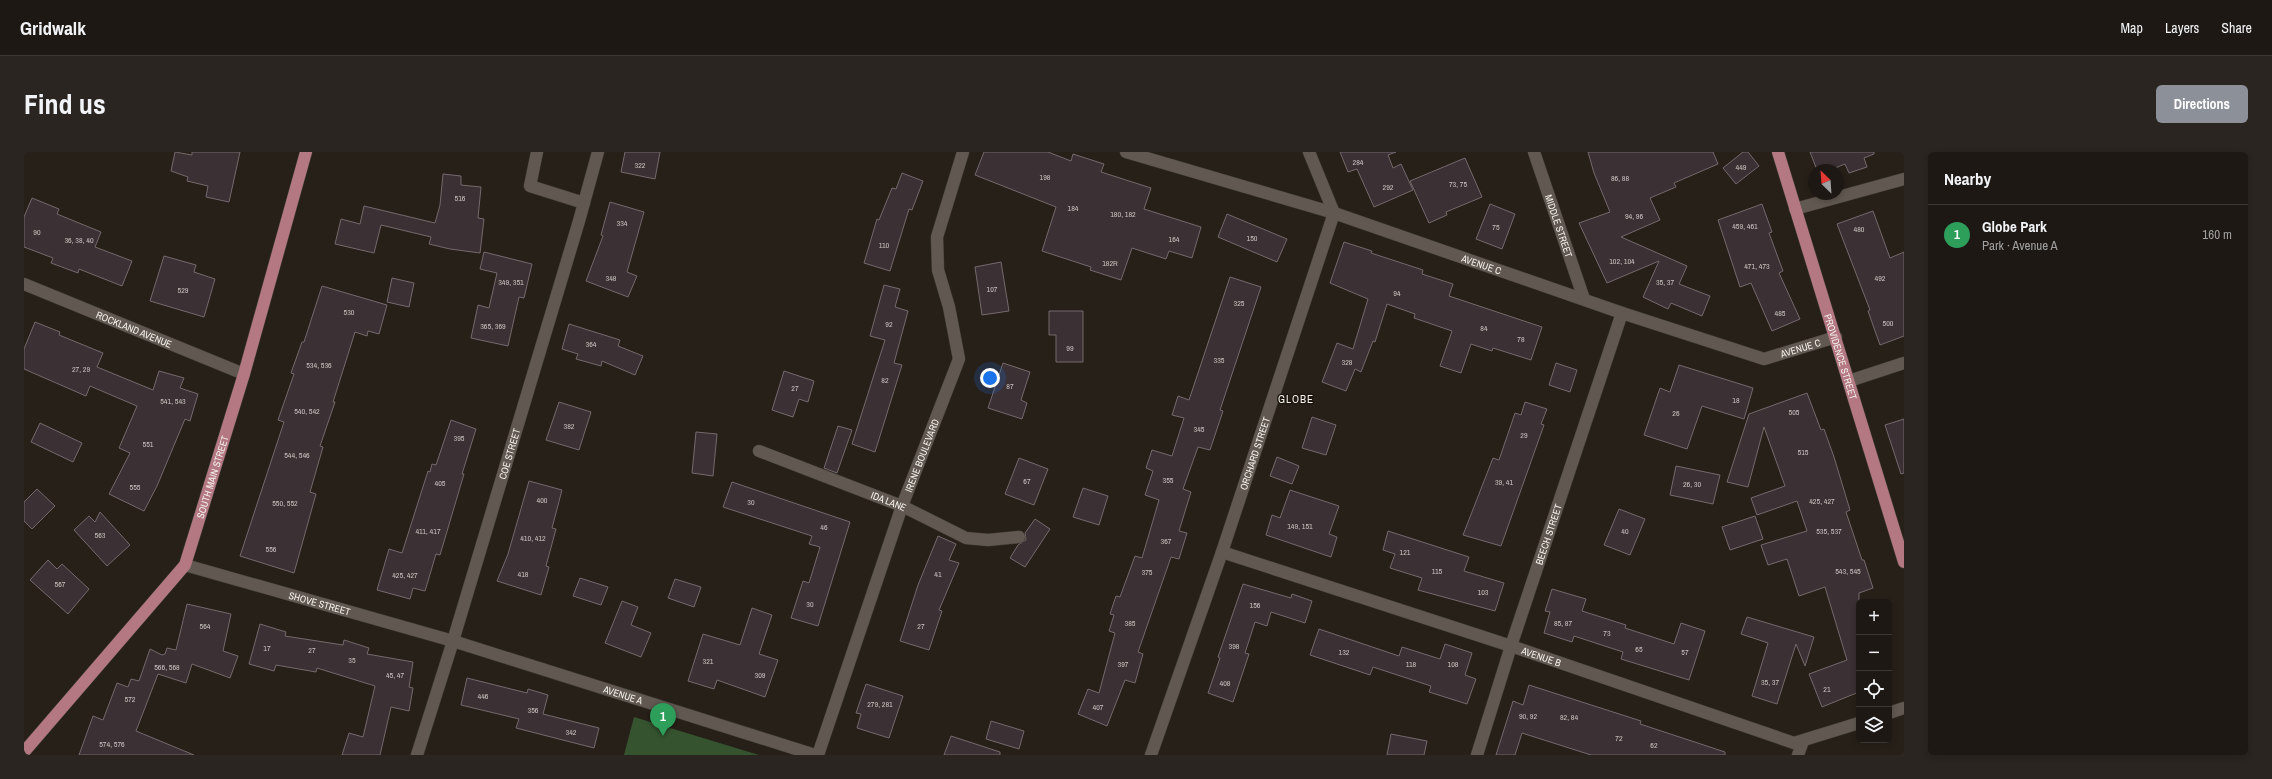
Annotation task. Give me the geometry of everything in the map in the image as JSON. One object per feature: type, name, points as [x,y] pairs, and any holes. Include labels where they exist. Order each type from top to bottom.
[{"type":"main road","name":"SOUTH MAIN STREET","points":[[24,752],[185,565],[244,374],[306,152]]},
{"type":"main road","name":"PROVIDENCE STREET","points":[[1778,152],[1904,562]]},
{"type":"street","points":[[537,152],[530,186],[584,203]]},
{"type":"street","name":"COE STREET","points":[[417,755],[454,641],[598,152]]},
{"type":"street","name":"IRENE BOULEVARD","points":[[816,755],[902,506],[959,359],[949,307],[938,270],[937,237],[962,152]]},
{"type":"street","name":"AVENUE C","points":[[1126,152],[1334,213],[1622,313],[1764,359],[1836,337]]},
{"type":"street","points":[[1309,152],[1334,213]]},
{"type":"street","name":"MIDDLE STREET","points":[[1534,152],[1584,299]]},
{"type":"street","points":[[1795,209],[1904,179]]},
{"type":"street","name":"ORCHARD STREET","points":[[1151,755],[1222,552],[1334,213]]},
{"type":"street","name":"ROCKLAND AVENUE","points":[[24,284],[244,374]]},
{"type":"street","name":"BEECH STREET","points":[[1477,755],[1511,646],[1622,313]]},
{"type":"street","points":[[1849,381],[1904,363]]},
{"type":"street","name":"IDA LANE","points":[[759,451],[902,506],[966,538],[988,540],[1019,537]]},
{"type":"street","name":"AVENUE B","points":[[1222,552],[1511,646],[1794,743],[1856,724]]},
{"type":"street","name":"SHOVE STREET","points":[[185,565],[454,641]]},
{"type":"street","name":"AVENUE A","points":[[454,641],[816,755]]},
{"type":"street","points":[[1892,712],[1904,708]]},
{"type":"street","points":[[1798,755],[1803,741]]},
{"type":"green space","points":[[634,717],[759,755],[624,755]]},
{"type":"building","points":[[175,152],[192,155],[192,152],[240,152],[229,202],[206,197],[208,186],[187,181],[188,177],[171,171]]},
{"type":"building","points":[[625,152],[660,152],[655,179],[621,172]]},
{"type":"building","points":[[984,152],[1048,152],[1071,161],[1073,154],[1104,164],[1101,172],[1151,188],[1144,209],[1201,227],[1192,258],[1169,251],[1166,259],[1132,248],[1121,280],[1090,270],[1091,267],[1042,251],[1056,207],[975,175]]},
{"type":"building","points":[[1340,152],[1396,152],[1388,155],[1393,168],[1401,164],[1413,190],[1374,207],[1357,169],[1348,172]]},
{"type":"building","points":[[1588,152],[1713,152],[1718,164],[1674,183],[1676,187],[1650,198],[1660,220],[1621,237],[1687,266],[1679,284],[1710,296],[1702,316],[1671,303],[1668,309],[1643,297],[1659,261],[1607,283],[1579,223],[1610,212],[1594,173]]},
{"type":"building","points":[[1743,152],[1748,152],[1759,166],[1736,184],[1723,168]]},
{"type":"building","points":[[1810,152],[1874,152],[1874,154],[1864,158],[1867,167],[1849,173],[1845,164],[1815,164]]},
{"type":"building","points":[[1465,158],[1482,197],[1446,212],[1447,215],[1429,223],[1410,181]]},
{"type":"building","points":[[902,173],[923,181],[912,210],[909,209],[890,271],[864,263],[877,219],[879,220],[892,188],[896,189]]},
{"type":"building","points":[[443,174],[461,176],[461,185],[481,187],[478,218],[484,219],[480,253],[450,249],[429,244],[431,237],[381,225],[374,253],[335,244],[341,219],[360,224],[364,206],[435,223],[440,205]]},
{"type":"building","points":[[32,198],[59,209],[57,214],[101,232],[95,247],[132,261],[122,286],[79,269],[78,273],[51,263],[53,258],[24,247],[24,217]]},
{"type":"building","points":[[610,202],[644,212],[627,272],[637,276],[628,297],[586,281],[603,236],[601,235]]},
{"type":"building","points":[[1490,204],[1515,214],[1502,249],[1476,239]]},
{"type":"building","points":[[1762,204],[1772,232],[1769,233],[1783,271],[1779,273],[1800,319],[1772,331],[1751,283],[1740,287],[1718,220]]},
{"type":"building","points":[[1873,211],[1890,258],[1904,252],[1904,336],[1880,345],[1868,311],[1870,310],[1837,224]]},
{"type":"building","points":[[1227,214],[1287,239],[1277,262],[1218,237]]},
{"type":"building","points":[[1344,242],[1372,251],[1371,253],[1423,270],[1422,274],[1453,284],[1449,296],[1542,327],[1531,360],[1493,348],[1492,351],[1471,344],[1461,373],[1440,366],[1452,331],[1414,318],[1415,314],[1387,304],[1375,342],[1373,341],[1361,372],[1355,369],[1346,391],[1322,382],[1337,343],[1353,349],[1368,299],[1330,283]]},
{"type":"building","points":[[484,252],[532,264],[524,298],[519,297],[508,346],[471,338],[478,305],[489,308],[497,273],[480,269]]},
{"type":"building","points":[[164,256],[196,265],[194,272],[215,279],[204,317],[150,301]]},
{"type":"building","points":[[1001,262],[1009,311],[982,315],[975,267]]},
{"type":"building","points":[[1230,277],[1261,287],[1220,410],[1223,411],[1210,450],[1198,447],[1183,489],[1191,492],[1179,531],[1187,533],[1179,559],[1171,557],[1138,652],[1143,654],[1135,683],[1125,680],[1107,726],[1078,714],[1088,689],[1099,693],[1115,633],[1109,631],[1114,615],[1110,614],[1116,596],[1120,597],[1135,556],[1142,558],[1159,500],[1145,495],[1153,471],[1146,468],[1152,450],[1172,456],[1184,418],[1172,415],[1178,396],[1189,400]]},
{"type":"building","points":[[392,278],[414,283],[409,307],[387,302]]},
{"type":"building","points":[[884,285],[900,289],[895,307],[908,311],[894,363],[902,365],[875,452],[852,444],[885,340],[870,336]]},
{"type":"building","points":[[322,286],[387,305],[379,334],[368,331],[367,336],[355,332],[333,402],[335,402],[320,446],[323,447],[310,492],[316,494],[294,573],[240,556],[284,422],[278,420],[294,374],[291,373],[302,342],[304,342]]},
{"type":"building","points":[[1049,311],[1083,311],[1083,362],[1056,362],[1056,335],[1049,335]]},
{"type":"building","points":[[35,322],[60,332],[59,335],[103,353],[97,367],[153,390],[159,371],[184,378],[180,388],[198,394],[190,421],[185,419],[157,486],[144,511],[109,494],[130,453],[119,448],[137,406],[90,386],[86,396],[24,369],[24,349]]},
{"type":"building","points":[[569,324],[620,340],[618,346],[643,356],[635,375],[602,361],[601,366],[576,359],[578,354],[562,349]]},
{"type":"building","points":[[1003,363],[1030,372],[1021,400],[1027,403],[1022,419],[988,408]]},
{"type":"building","points":[[1556,363],[1577,370],[1570,392],[1549,385]]},
{"type":"building","points":[[1679,365],[1753,388],[1744,419],[1702,406],[1687,449],[1644,435],[1660,388],[1670,392]]},
{"type":"building","points":[[784,371],[814,381],[808,402],[799,399],[793,417],[772,410]]},
{"type":"building","points":[[1807,393],[1821,430],[1824,429],[1834,457],[1850,510],[1846,512],[1873,588],[1859,593],[1859,599],[1856,599],[1856,693],[1822,707],[1809,674],[1847,660],[1825,587],[1799,596],[1787,559],[1768,565],[1761,545],[1807,531],[1797,501],[1757,515],[1751,498],[1785,486],[1764,427],[1748,487],[1727,482],[1749,414]]},
{"type":"building","points":[[559,402],[591,412],[579,450],[546,440]]},
{"type":"building","points":[[1525,402],[1547,409],[1541,424],[1544,425],[1501,546],[1463,535],[1493,458],[1499,460],[1515,413],[1521,415]]},
{"type":"building","points":[[1312,417],[1336,425],[1326,455],[1302,448]]},
{"type":"building","points":[[1904,419],[1904,473],[1901,474],[1885,425]]},
{"type":"building","points":[[451,420],[476,429],[440,555],[436,554],[425,591],[413,588],[410,599],[377,590],[389,549],[402,553],[428,471],[430,472],[432,464],[436,465]]},
{"type":"building","points":[[40,423],[82,443],[73,462],[31,442]]},
{"type":"building","points":[[838,426],[852,430],[837,473],[824,468]]},
{"type":"building","points":[[696,432],[717,434],[713,476],[692,473]]},
{"type":"building","points":[[1277,457],[1299,466],[1292,484],[1270,476]]},
{"type":"building","points":[[1019,458],[1048,469],[1034,505],[1005,494]]},
{"type":"building","points":[[1676,466],[1720,475],[1713,504],[1670,495]]},
{"type":"building","points":[[529,481],[562,490],[552,528],[556,529],[546,566],[549,567],[541,595],[497,581],[508,554]]},
{"type":"building","points":[[732,482],[850,522],[818,626],[791,618],[803,581],[809,583],[820,547],[809,544],[812,536],[723,507]]},
{"type":"building","points":[[1083,488],[1108,496],[1099,525],[1073,517]]},
{"type":"building","points":[[37,489],[55,506],[32,529],[24,521],[24,502]]},
{"type":"building","points":[[1290,490],[1339,506],[1329,534],[1337,537],[1331,557],[1266,535],[1272,515],[1280,518]]},
{"type":"building","points":[[1619,509],[1645,519],[1630,555],[1604,545]]},
{"type":"building","points":[[100,512],[130,545],[107,566],[74,530],[89,516],[95,522]]},
{"type":"building","points":[[1755,516],[1763,539],[1730,550],[1722,527]]},
{"type":"building","points":[[1035,519],[1050,529],[1025,567],[1010,558],[1018,545],[1026,540],[1025,533]]},
{"type":"building","points":[[1388,531],[1469,557],[1464,571],[1504,583],[1495,611],[1418,590],[1422,578],[1390,568],[1395,554],[1383,550]]},
{"type":"building","points":[[938,536],[956,544],[949,560],[959,563],[939,610],[942,611],[929,650],[900,641],[918,585]]},
{"type":"building","points":[[48,560],[57,569],[62,564],[89,589],[68,614],[30,580]]},
{"type":"building","points":[[580,578],[608,587],[601,605],[573,596]]},
{"type":"building","points":[[675,579],[701,587],[694,607],[668,598]]},
{"type":"building","points":[[1243,584],[1291,598],[1292,594],[1312,601],[1305,623],[1271,612],[1267,626],[1255,622],[1245,653],[1249,654],[1233,702],[1208,693],[1220,658],[1218,657]]},
{"type":"building","points":[[1552,589],[1586,599],[1582,611],[1626,625],[1625,628],[1674,644],[1681,623],[1705,631],[1689,680],[1621,659],[1623,652],[1574,636],[1572,642],[1544,633],[1550,612],[1545,611]]},
{"type":"building","points":[[622,601],[638,607],[631,625],[651,633],[641,657],[605,643]]},
{"type":"building","points":[[187,604],[231,614],[223,651],[238,656],[230,678],[192,664],[186,683],[158,674],[136,731],[194,755],[79,755],[93,716],[103,720],[117,683],[128,687],[131,679],[139,681],[150,649],[162,655],[165,654],[167,648],[176,650]]},
{"type":"building","points":[[752,608],[772,615],[759,654],[778,660],[765,697],[717,680],[714,689],[688,681],[703,634],[740,645]]},
{"type":"building","points":[[1747,617],[1814,637],[1805,666],[1796,644],[1777,704],[1752,696],[1768,643],[1741,634]]},
{"type":"building","points":[[260,624],[286,632],[285,636],[343,645],[344,640],[369,648],[367,654],[413,662],[409,687],[413,688],[409,711],[391,707],[380,755],[342,755],[349,733],[363,737],[375,686],[317,668],[316,672],[276,665],[274,671],[249,664]]},
{"type":"building","points":[[1319,629],[1399,656],[1402,647],[1440,659],[1445,644],[1472,653],[1465,675],[1476,679],[1467,704],[1429,692],[1431,686],[1373,667],[1370,675],[1310,655]]},
{"type":"building","points":[[467,678],[527,693],[528,689],[548,695],[543,714],[599,728],[594,748],[516,728],[519,719],[461,705]]},
{"type":"building","points":[[866,684],[903,696],[889,738],[857,728],[861,714],[856,713]]},
{"type":"building","points":[[1529,685],[1641,721],[1640,724],[1725,752],[1725,755],[1591,755],[1522,733],[1515,755],[1496,755],[1513,701],[1523,705]]},
{"type":"building","points":[[991,721],[1024,731],[1019,749],[986,739]]},
{"type":"building","points":[[1391,734],[1427,741],[1424,755],[1387,755]]},
{"type":"building","points":[[951,736],[1000,752],[1000,755],[944,755]]},
{"type":"place","name":"Globe Park","points":[[663,736]]},
{"type":"district","name":"GLOBE","points":[[1296,399]]}]
